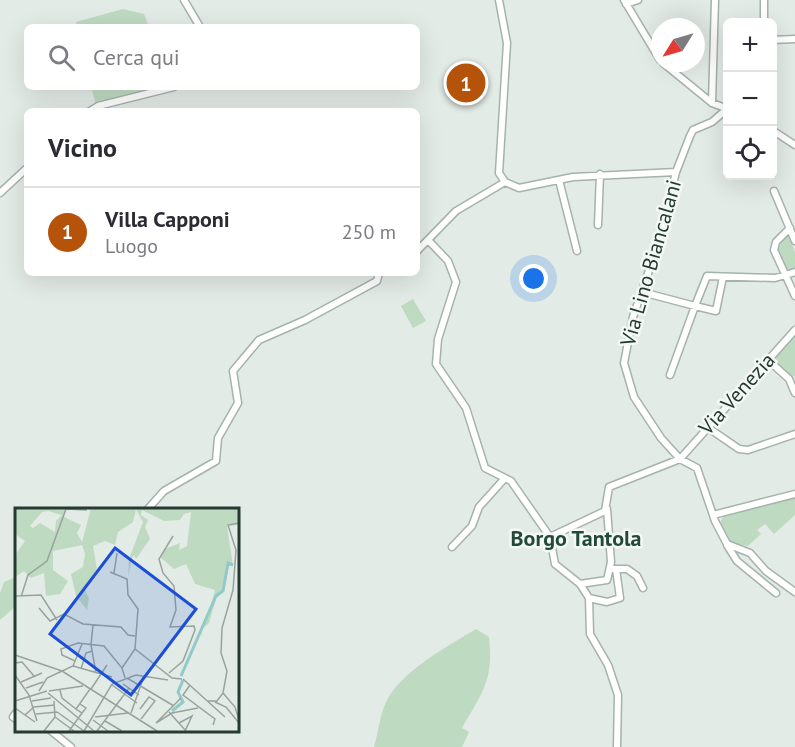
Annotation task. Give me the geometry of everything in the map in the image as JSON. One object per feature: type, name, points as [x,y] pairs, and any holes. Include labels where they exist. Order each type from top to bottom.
[{"type":"street","points":[[184,0],[198,24]]},
{"type":"street","points":[[499,0],[507,43],[499,173],[505,182],[519,188],[600,174],[676,172]]},
{"type":"street","points":[[638,0],[625,2],[651,45]]},
{"type":"street","points":[[712,103],[715,0]]},
{"type":"street","points":[[764,0],[764,18]]},
{"type":"street","points":[[777,39],[795,39]]},
{"type":"street","points":[[673,72],[712,103],[723,107]]},
{"type":"street","points":[[95,108],[162,90]]},
{"type":"street","name":"Via Lino Biancalani","points":[[723,112],[712,122],[693,130],[676,172],[624,363],[627,381],[634,397],[661,438],[680,459],[697,468],[713,514],[737,561],[776,593]]},
{"type":"street","points":[[777,133],[795,145]]},
{"type":"street","points":[[0,193],[24,171]]},
{"type":"street","points":[[598,225],[600,174]]},
{"type":"street","points":[[559,180],[577,251]]},
{"type":"street","points":[[420,248],[456,212],[505,182]]},
{"type":"street","points":[[774,191],[795,241]]},
{"type":"street","points":[[790,228],[774,247],[795,296]]},
{"type":"street","points":[[429,241],[448,261],[456,282],[438,339],[436,364],[466,408],[485,469],[505,478],[521,494],[550,537],[555,564],[580,584],[589,598],[590,633],[608,665],[618,695],[616,747]]},
{"type":"street","points":[[670,375],[707,276],[775,278],[784,273],[795,272]]},
{"type":"street","points":[[149,508],[164,491],[216,461],[218,438],[238,406],[233,371],[257,341],[360,291],[377,280],[378,276]]},
{"type":"street","points":[[642,292],[717,311],[723,277]]},
{"type":"street","name":"Via Venezia","points":[[680,459],[795,330]]},
{"type":"street","points":[[768,360],[789,379],[795,393]]},
{"type":"street","points":[[707,427],[739,449],[748,450],[795,434]]},
{"type":"street","points":[[589,598],[607,602],[620,598],[613,569],[607,509],[606,493],[609,487],[680,459]]},
{"type":"street","points":[[452,546],[472,526],[479,507],[505,478]]},
{"type":"street","points":[[713,514],[795,494]]},
{"type":"street","points":[[550,537],[607,509]]},
{"type":"street","points":[[727,544],[750,553],[766,571],[795,592]]},
{"type":"street","points":[[580,584],[607,580],[613,569]]},
{"type":"street","points":[[613,569],[627,569],[637,576],[643,588]]},
{"type":"street","points":[[52,732],[71,747]]},
{"type":"green space","points":[[123,9],[144,14],[148,24],[76,24],[76,22]]},
{"type":"green space","points":[[92,90],[155,90],[96,105]]},
{"type":"green space","points":[[786,236],[789,236],[795,252],[795,269],[786,269],[778,249]]},
{"type":"green space","points":[[413,299],[426,321],[413,328],[401,306]]},
{"type":"green space","points":[[795,336],[795,376],[792,377],[773,360]]},
{"type":"green space","points":[[795,498],[795,515],[774,534],[765,524],[757,530],[761,534],[748,546],[731,543],[720,523],[724,515]]},
{"type":"green space","points":[[15,577],[15,607],[0,620],[0,593],[4,582]]},
{"type":"green space","points":[[476,629],[489,637],[490,664],[485,686],[462,728],[469,732],[462,747],[374,747],[386,702],[402,680],[439,651]]},
{"type":"place","name":"Villa Capponi","points":[[466,83]]},
{"type":"district","name":"Borgo Tantola","points":[[576,538]]}]
